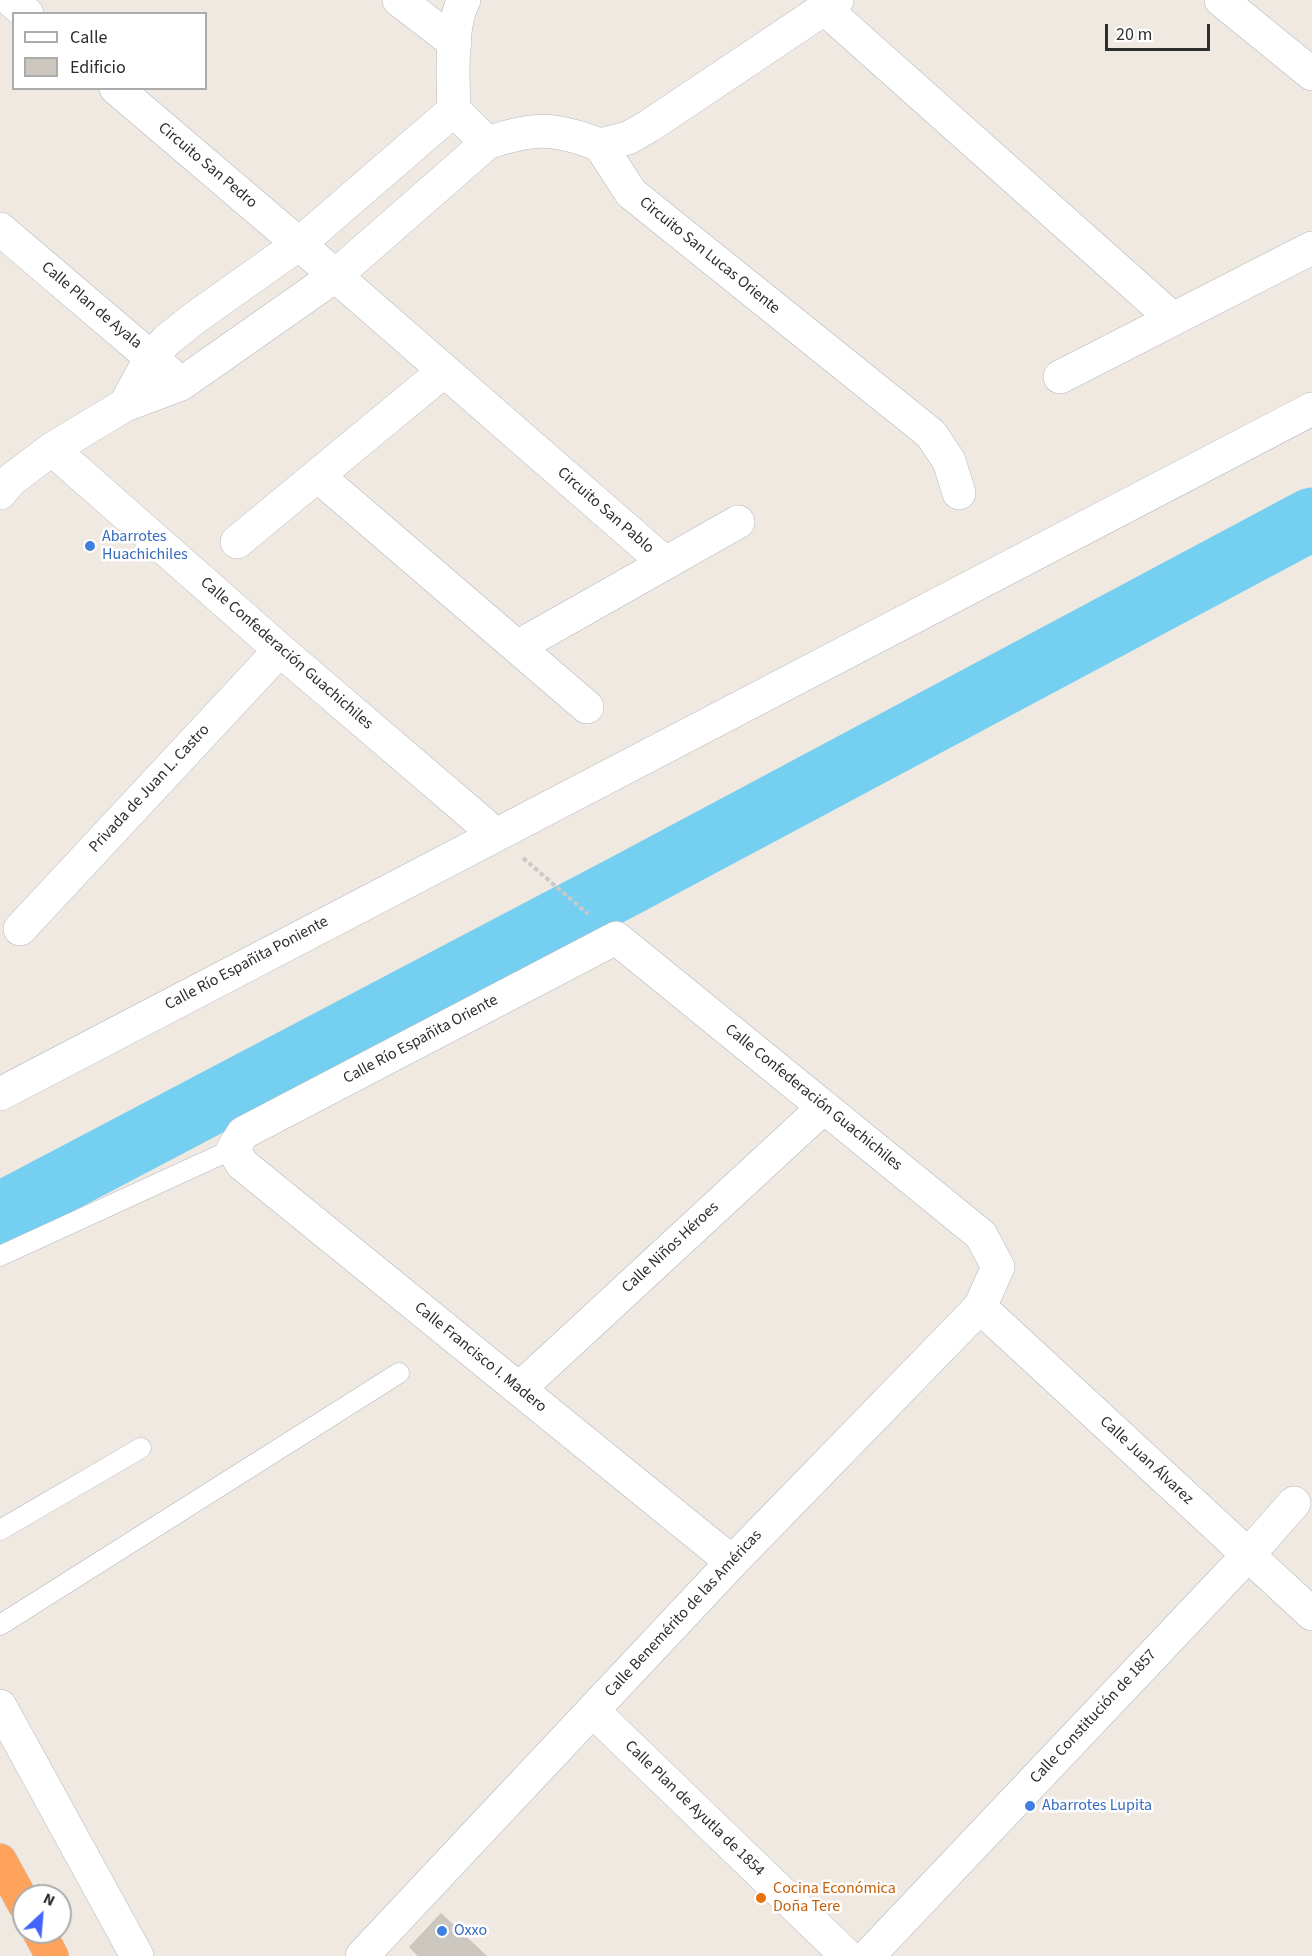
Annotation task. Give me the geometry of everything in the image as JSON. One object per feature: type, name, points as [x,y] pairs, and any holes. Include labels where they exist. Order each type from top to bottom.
[{"type":"highway","points":[[0,1860],[13,1884]]},
{"type":"street","points":[[11,0],[25,12]]},
{"type":"street","points":[[399,0],[454,43]]},
{"type":"street","points":[[464,0],[459,9],[454,43],[454,110],[487,143]]},
{"type":"street","points":[[1221,0],[1312,74]]},
{"type":"street","points":[[0,493],[11,480],[52,449],[125,405],[181,384],[335,276],[487,143],[515,134],[543,130],[573,134],[600,145],[628,138],[830,4],[1173,320]]},
{"type":"street","name":"Circuito San Pedro","points":[[118,90],[335,276]]},
{"type":"street","points":[[125,405],[151,357],[167,340],[299,244],[454,110]]},
{"type":"street","name":"Circuito San Lucas Oriente","points":[[600,145],[631,194],[931,434],[949,461],[959,493]]},
{"type":"street","name":"Calle Plan de Ayala","points":[[0,229],[181,384]]},
{"type":"street","points":[[1060,377],[1312,248]]},
{"type":"street","name":"Circuito San Pablo","points":[[335,276],[665,563],[517,647]]},
{"type":"street","points":[[237,542],[444,371]]},
{"type":"street","name":"Calle Río Españita Poniente","points":[[0,1094],[506,844],[1312,409]]},
{"type":"street","name":"Calle Confederación Guachichiles","points":[[52,449],[280,650],[506,844]]},
{"type":"street","points":[[318,476],[587,706]]},
{"type":"street","points":[[665,563],[738,522]]},
{"type":"street","name":"Privada de Juan L. Castro","points":[[20,929],[280,650]]},
{"type":"street","name":"Calle Confederación Guachichiles","points":[[616,938],[981,1235],[998,1268]]},
{"type":"street","name":"Calle Río Españita Oriente","points":[[233,1149],[243,1133],[616,938]]},
{"type":"street","name":"Calle Niños Héroes","points":[[519,1389],[824,1107]]},
{"type":"street","name":"Calle Francisco I. Madero","points":[[233,1149],[242,1164],[732,1562]]},
{"type":"street","name":"Calle Benemérito de las Américas","points":[[362,1956],[732,1562],[980,1307],[998,1268]]},
{"type":"street","name":"Calle Juan Álvarez","points":[[980,1307],[1312,1614]]},
{"type":"street","name":"Calle Constitución de 1857","points":[[868,1956],[1248,1555],[1294,1503]]},
{"type":"street","points":[[0,1706],[136,1956]]},
{"type":"street","name":"Calle Plan de Ayutla de 1854","points":[[593,1711],[847,1956]]},
{"type":"lane","points":[[0,1256],[233,1149]]},
{"type":"lane","points":[[0,1625],[399,1373]]},
{"type":"lane","points":[[0,1530],[141,1448]]},
{"type":"path","points":[[506,844],[590,915]]},
{"type":"building","name":"Oxxo","points":[[441,1914],[486,1956],[419,1956],[410,1947]]},
{"type":"waterway","points":[[0,1214],[630,883],[1312,519]]},
{"type":"place","name":"Abarrotes Huachichiles","points":[[90,546]]},
{"type":"place","name":"Abarrotes Lupita","points":[[1030,1806]]},
{"type":"place","name":"Cocina Económica Doña Tere","points":[[761,1898]]},
{"type":"place","name":"Oxxo","points":[[442,1931]]}]
